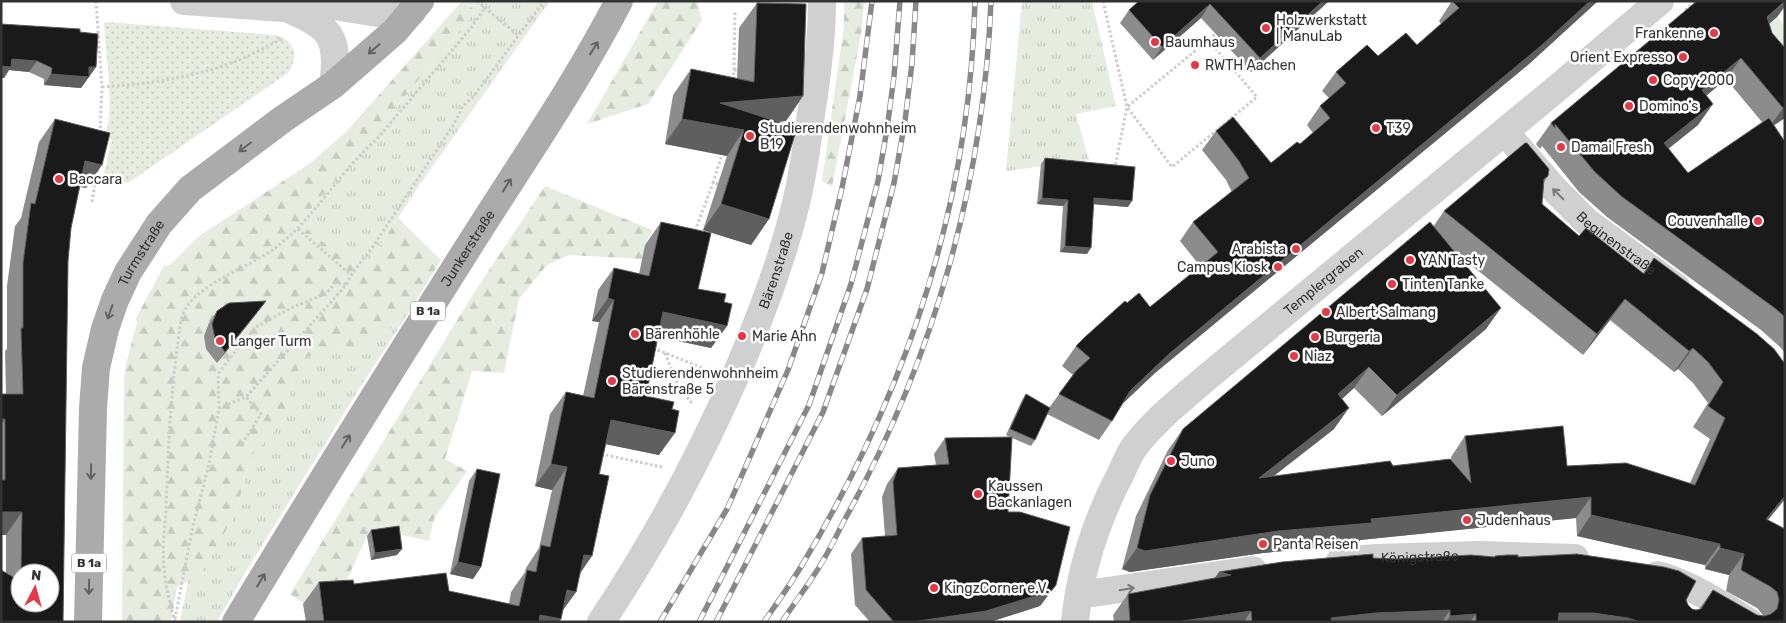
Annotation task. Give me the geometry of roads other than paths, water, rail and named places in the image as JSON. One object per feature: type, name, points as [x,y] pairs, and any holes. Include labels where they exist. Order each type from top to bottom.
[{"type":"main road","name":"Junkerstraße","points":[[236,622],[339,451],[602,35],[619,1]]},
{"type":"main road","name":"Turmstraße","points":[[88,622],[93,408],[96,368],[104,329],[128,272],[159,224],[190,189],[283,118],[333,85],[396,30],[416,6]]},
{"type":"street","points":[[184,1],[284,8],[308,4],[390,15],[416,6]]},
{"type":"street","name":"Bärenstraße","points":[[601,622],[642,559],[714,426],[752,338],[772,285],[796,206],[816,84],[822,1]]},
{"type":"street","name":"Templergraben","points":[[1075,622],[1079,595],[1096,530],[1109,496],[1134,447],[1162,417],[1206,378],[1505,132],[1660,1]]},
{"type":"street","points":[[284,8],[314,21],[326,30],[333,43],[334,50],[336,66],[333,85]]},
{"type":"street","name":"Beginenstraße","points":[[1505,132],[1554,189],[1587,222],[1697,303]]},
{"type":"street","name":"Königstraße","points":[[1312,564],[1376,558],[1479,555],[1567,556],[1596,561]]},
{"type":"street","points":[[1079,595],[1274,567]]},
{"type":"street","points":[[1636,568],[1670,578],[1749,622]]},
{"type":"railway","points":[[660,622],[727,509],[788,370],[822,273],[842,188],[860,96],[872,1]]},
{"type":"railway","points":[[699,622],[809,405],[851,284],[878,181],[894,76],[900,1]]},
{"type":"railway","points":[[716,622],[823,412],[867,289],[894,183],[905,121],[912,63],[916,1]]},
{"type":"railway","points":[[764,622],[802,565],[839,500],[872,433],[901,364],[926,294],[945,223],[960,150],[970,76],[975,1]]},
{"type":"railway","points":[[782,622],[822,562],[876,459],[904,397],[928,333],[948,269],[965,203],[978,136],[986,69],[991,1]]},
{"type":"place","name":"Holzwerkstatt | ManuLab","points":[[1266,28]]},
{"type":"place","name":"Frankenne","points":[[1714,33]]},
{"type":"place","name":"Baumhaus","points":[[1155,42]]},
{"type":"place","name":"Orient Expresso","points":[[1683,57]]},
{"type":"place","name":"RWTH Aachen","points":[[1195,65]]},
{"type":"place","name":"Copy 2000","points":[[1653,80]]},
{"type":"place","name":"Domino's","points":[[1629,106]]},
{"type":"place","name":"T39","points":[[1376,128]]},
{"type":"place","name":"Studierendenwohnheim B19","points":[[750,136]]},
{"type":"place","name":"Damai Fresh","points":[[1561,147]]},
{"type":"place","name":"Baccara","points":[[59,179]]},
{"type":"place","name":"Couvenhalle","points":[[1758,221]]},
{"type":"place","name":"Arabista","points":[[1296,249]]},
{"type":"place","name":"YAN Tasty","points":[[1410,260]]},
{"type":"place","name":"Campus Kiosk","points":[[1278,267]]},
{"type":"place","name":"Tinten Tanke","points":[[1392,284]]},
{"type":"place","name":"Albert Salmang","points":[[1326,312]]},
{"type":"place","name":"Bärenhöhle","points":[[635,334]]},
{"type":"place","name":"Marie Ahn","points":[[742,336]]},
{"type":"place","name":"Burgeria","points":[[1315,337]]},
{"type":"place","name":"Langer Turm","points":[[220,341]]},
{"type":"place","name":"Niaz","points":[[1294,356]]},
{"type":"place","name":"Studierendenwohnheim Bärenstraße 5","points":[[612,381]]},
{"type":"place","name":"Juno","points":[[1171,461]]},
{"type":"place","name":"Kaussen Backanlagen","points":[[978,494]]},
{"type":"place","name":"Judenhaus","points":[[1467,520]]},
{"type":"place","name":"Panta Reisen","points":[[1263,544]]},
{"type":"place","name":"KingzCorner e.V.","points":[[934,588]]}]
